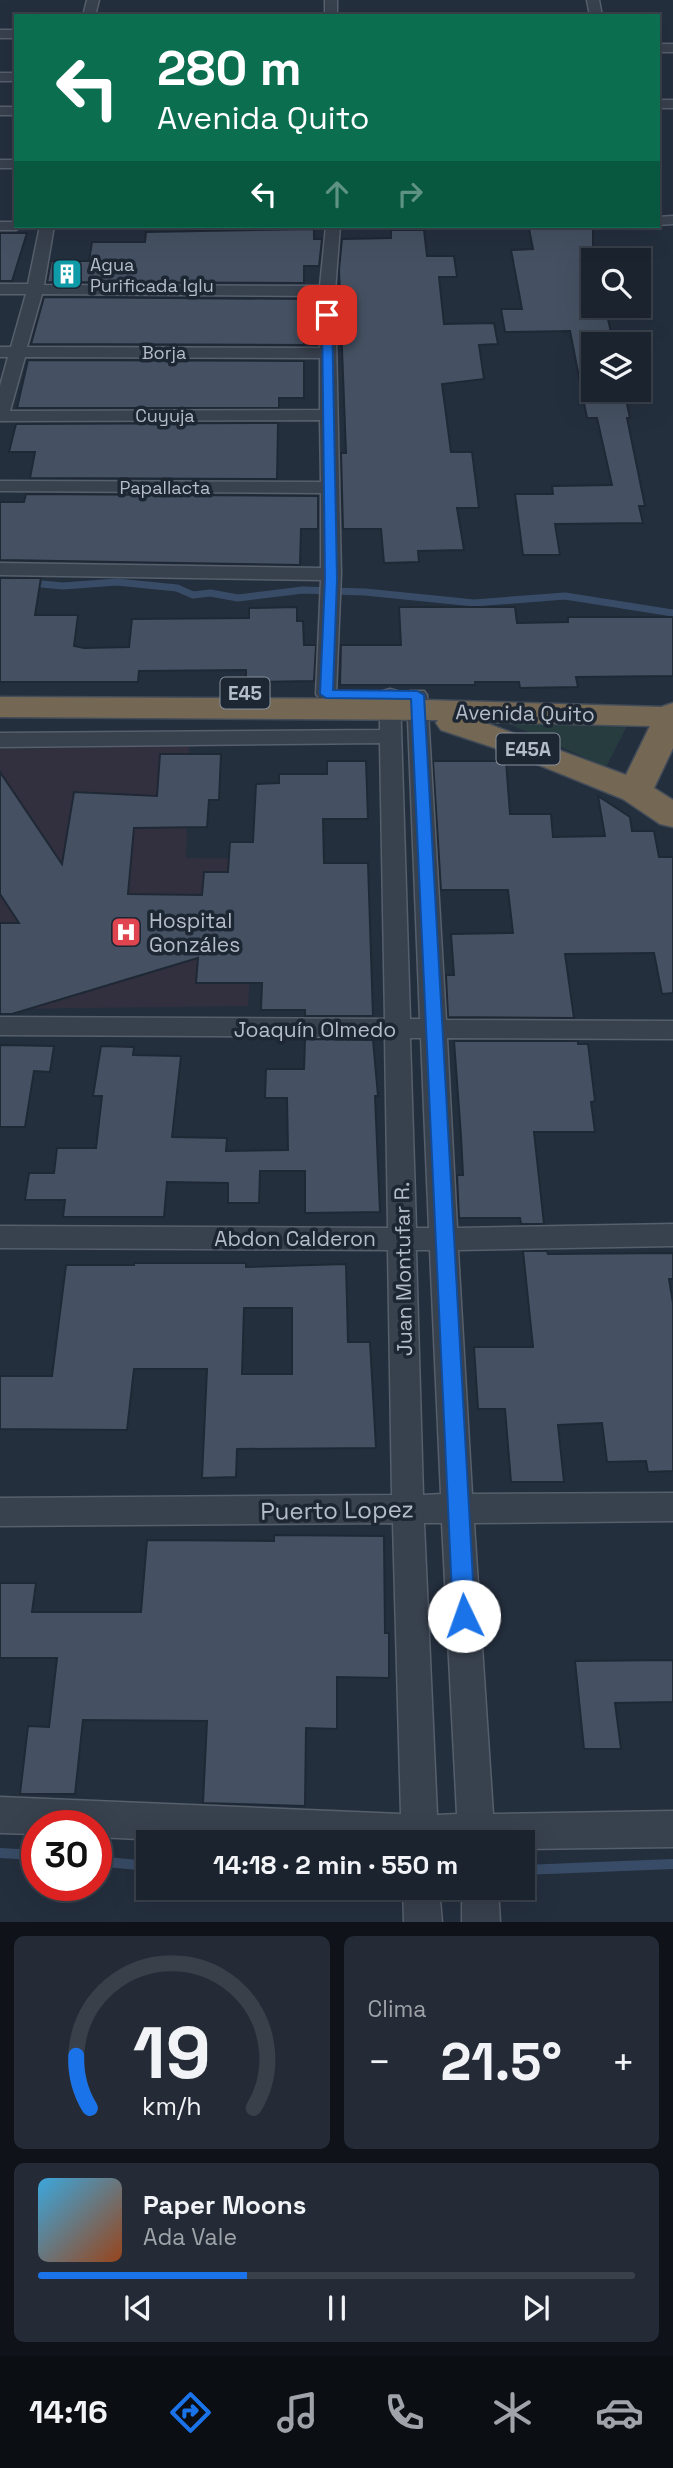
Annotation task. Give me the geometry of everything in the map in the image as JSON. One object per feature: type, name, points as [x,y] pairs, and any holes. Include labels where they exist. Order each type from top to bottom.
[{"type":"highway","name":"Avenida Quito","points":[[0,692],[326,694],[401,709]]},
{"type":"highway","name":"Avenida Quito","points":[[0,707],[672,711]]},
{"type":"highway","name":"E45A","points":[[401,709],[519,745],[635,791],[673,816]]},
{"type":"highway","points":[[635,791],[672,711]]},
{"type":"street","points":[[0,416],[8,352],[35,290],[47,228]]},
{"type":"street","points":[[326,694],[331,577],[327,291],[333,228]]},
{"type":"street","points":[[0,289],[327,291]]},
{"type":"street","name":"Borja","points":[[8,352],[328,352]]},
{"type":"street","name":"Cuyuja","points":[[0,416],[330,415]]},
{"type":"street","name":"Papallacta","points":[[0,486],[331,488]]},
{"type":"street","points":[[0,569],[331,577]]},
{"type":"street","points":[[0,740],[143,740],[401,709]]},
{"type":"street","name":"Juan Montufar R.","points":[[401,709],[434,1029],[457,1508],[477,1830]]},
{"type":"street","name":"Juan Montufar R.","points":[[401,709],[397,1030],[408,1509],[420,1830]]},
{"type":"street","name":"Joaquín Olmedo","points":[[0,1026],[673,1030]]},
{"type":"street","name":"Abdon Calderon","points":[[0,1237],[444,1239],[673,1235]]},
{"type":"street","name":"Puerto Lopez","points":[[0,1512],[673,1507]]},
{"type":"street","points":[[0,1815],[274,1830]]},
{"type":"street","points":[[535,1835],[673,1829]]},
{"type":"street","points":[[422,1900],[423,1922]]},
{"type":"street","points":[[480,1900],[481,1922]]},
{"type":"shaded area","name":"Hospital Gonzáles","points":[[189,746],[186,858],[256,859],[248,1006],[0,1009],[0,749]]},
{"type":"green space","points":[[507,723],[627,726],[606,767]]},
{"type":"building","points":[[593,228],[593,248],[581,248],[581,318],[608,318],[611,332],[581,332],[581,387],[570,331],[505,332],[501,309],[522,309],[511,250],[533,249],[529,229]]},
{"type":"building","points":[[314,229],[314,239],[322,239],[319,266],[304,266],[304,283],[47,282],[51,261],[89,261],[92,242],[145,242],[146,232]]},
{"type":"building","points":[[391,230],[424,230],[427,256],[454,256],[457,277],[439,277],[444,324],[494,323],[498,344],[479,345],[484,379],[442,384],[451,452],[472,452],[479,508],[457,508],[464,550],[418,551],[419,562],[384,563],[381,529],[343,529],[341,453],[346,453],[339,270],[342,239],[391,238]]},
{"type":"building","points":[[0,233],[27,233],[12,281],[0,281]]},
{"type":"building","points":[[44,297],[304,299],[304,345],[31,344]]},
{"type":"building","points":[[28,360],[304,361],[304,398],[279,398],[279,408],[17,408]]},
{"type":"building","points":[[584,402],[627,402],[630,418],[627,418],[645,506],[639,506],[643,523],[555,524],[560,555],[523,555],[515,494],[553,494],[552,486],[612,485],[597,418],[587,418]]},
{"type":"building","points":[[278,423],[277,479],[30,478],[35,452],[9,452],[16,424]]},
{"type":"building","points":[[26,494],[318,496],[318,529],[301,529],[300,565],[0,560],[0,502],[24,502]]},
{"type":"building","points":[[0,578],[41,578],[35,615],[78,615],[74,646],[84,648],[129,647],[132,619],[249,618],[249,608],[297,607],[297,621],[303,621],[304,645],[316,645],[314,681],[246,682],[246,670],[139,671],[138,682],[0,682]]},
{"type":"building","points":[[399,607],[515,607],[517,623],[568,622],[568,617],[673,617],[673,676],[576,677],[578,687],[520,688],[519,682],[475,682],[475,685],[340,685],[341,645],[401,645]]},
{"type":"building","points":[[160,754],[221,754],[219,800],[209,800],[207,827],[134,828],[128,894],[202,895],[204,872],[228,872],[230,842],[253,842],[256,784],[279,783],[279,774],[327,774],[327,761],[366,761],[368,819],[323,819],[324,863],[368,863],[373,1016],[305,1016],[305,1010],[261,1010],[262,983],[196,983],[198,958],[12,1014],[0,1014],[0,923],[19,923],[0,894],[0,772],[62,864],[74,792],[157,796]]},
{"type":"building","points":[[433,761],[506,761],[510,814],[551,814],[553,837],[605,836],[598,796],[630,817],[632,831],[654,831],[659,857],[673,857],[673,993],[662,994],[654,953],[565,954],[574,1018],[448,1017],[446,975],[454,975],[451,934],[513,933],[508,890],[441,890]]},
{"type":"building","points":[[305,1039],[373,1040],[378,1096],[375,1096],[380,1212],[305,1213],[305,1171],[260,1171],[259,1203],[228,1203],[228,1183],[167,1182],[164,1217],[63,1217],[65,1200],[25,1200],[29,1173],[54,1173],[57,1148],[96,1148],[102,1096],[93,1096],[101,1046],[134,1047],[133,1055],[181,1056],[172,1137],[227,1138],[226,1151],[288,1150],[287,1098],[265,1098],[266,1069],[304,1069]]},
{"type":"building","points":[[454,1041],[578,1041],[578,1044],[588,1044],[595,1101],[591,1102],[595,1132],[534,1132],[544,1224],[521,1224],[520,1218],[459,1218],[457,1175],[463,1175]]},
{"type":"building","points":[[0,1045],[54,1046],[50,1072],[34,1071],[25,1127],[0,1127]]},
{"type":"building","points":[[523,1251],[547,1251],[548,1254],[673,1253],[673,1279],[669,1279],[673,1303],[673,1471],[648,1472],[646,1461],[607,1462],[602,1423],[558,1425],[564,1482],[511,1482],[505,1409],[478,1409],[474,1347],[533,1347]]},
{"type":"building","points":[[246,1263],[246,1267],[346,1264],[348,1342],[370,1342],[376,1448],[237,1449],[236,1477],[202,1478],[207,1369],[134,1369],[127,1430],[0,1429],[0,1376],[52,1376],[66,1265]],"holes":[[[244,1308],[292,1308],[292,1374],[242,1374]]]},
{"type":"building","points":[[274,1535],[384,1536],[385,1633],[389,1633],[389,1678],[337,1677],[337,1729],[306,1728],[305,1806],[203,1803],[207,1721],[83,1720],[75,1794],[20,1794],[28,1726],[49,1727],[57,1658],[0,1658],[0,1583],[36,1583],[32,1612],[141,1612],[147,1540],[274,1541]]},
{"type":"building","points":[[673,1660],[673,1702],[615,1703],[621,1749],[584,1749],[575,1661]]},
{"type":"waterway","points":[[31,583],[63,586],[117,582],[177,588],[193,595],[210,593],[238,598],[303,590],[365,592],[474,603],[565,596],[673,613]]},
{"type":"waterway","points":[[0,1853],[21,1854]]},
{"type":"waterway","points":[[112,1863],[136,1865]]},
{"type":"waterway","points":[[535,1870],[673,1864]]},
{"type":"place","name":"Agua Purificada Iglu","points":[[67,274]]},
{"type":"place","name":"Hospital Gonzáles","points":[[126,932]]},
{"type":"route","points":[[327,315],[331,579],[326,694],[417,695],[464,1616]]}]
